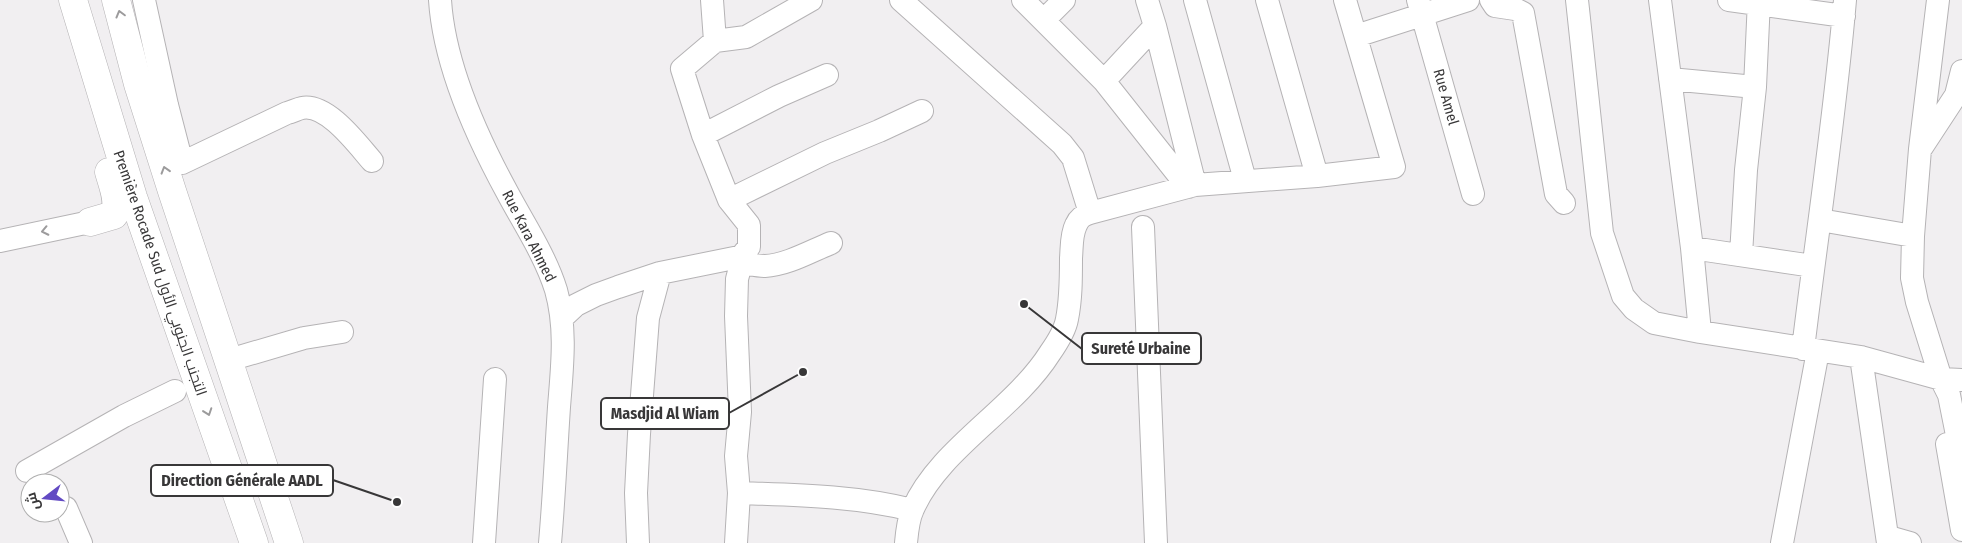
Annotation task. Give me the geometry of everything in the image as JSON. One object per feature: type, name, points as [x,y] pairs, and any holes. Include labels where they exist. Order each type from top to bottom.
[{"type":"highway","name":"Première Rocade Sud التجنب الجنوبي الأول","points":[[73,0],[133,197],[186,388],[254,543]]},
{"type":"highway","points":[[116,0],[138,84],[172,191],[289,543]]},
{"type":"highway","points":[[84,37],[82,66],[84,90],[116,196],[117,209],[114,215],[90,222]]},
{"type":"highway","points":[[182,163],[227,355]]},
{"type":"street","points":[[144,0],[165,97],[182,163],[287,113],[304,108],[318,109],[332,118],[372,161]]},
{"type":"street","name":"Rue Kara Ahmed","points":[[440,0],[446,41],[462,93],[486,153],[546,265],[556,290],[562,318],[563,354],[550,543]]},
{"type":"street","points":[[712,0],[715,41]]},
{"type":"street","points":[[736,543],[739,493],[736,456],[740,412],[736,316],[737,279],[744,254],[749,247],[749,225],[729,200],[703,135],[682,69],[715,41],[746,36],[811,0]]},
{"type":"street","points":[[1023,0],[1104,81],[1192,186]]},
{"type":"street","points":[[1044,20],[1064,0]]},
{"type":"street","points":[[1147,0],[1155,26],[1192,186]]},
{"type":"street","points":[[1195,0],[1245,180]]},
{"type":"street","points":[[1268,0],[1318,176]]},
{"type":"street","points":[[906,543],[912,510],[924,490],[940,469],[971,436],[1015,396],[1037,371],[1060,338],[1067,322],[1069,306],[1073,234],[1080,218],[1090,213],[1192,186],[1245,180],[1318,176],[1394,167],[1345,0]]},
{"type":"street","points":[[1356,36],[1420,8],[1468,0]]},
{"type":"street","points":[[1491,0],[1495,6],[1515,9],[1523,13],[1556,194],[1564,203]]},
{"type":"street","points":[[1577,0],[1602,233],[1623,296],[1634,308],[1654,323],[1861,357],[1951,379]]},
{"type":"street","points":[[1660,0],[1692,248],[1700,332]]},
{"type":"street","points":[[1729,0],[1844,8],[1813,266],[1811,350],[1782,543]]},
{"type":"street","points":[[1938,0],[1920,149],[1912,236],[1912,278],[1917,302],[1951,379],[1949,396],[1962,460]]},
{"type":"street","points":[[905,2],[1062,144],[1073,158],[1090,213]]},
{"type":"street","points":[[1741,255],[1746,170],[1755,88],[1759,2]]},
{"type":"street","name":"Rue Amel","points":[[1420,8],[1473,194]]},
{"type":"street","points":[[1104,81],[1155,26]]},
{"type":"street","points":[[1920,149],[1956,95],[1962,71]]},
{"type":"street","points":[[703,135],[779,96],[827,75]]},
{"type":"street","points":[[1670,79],[1755,88]]},
{"type":"street","points":[[729,200],[825,153],[922,111]]},
{"type":"street","points":[[1820,220],[1912,236]]},
{"type":"street","points":[[0,241],[90,222]]},
{"type":"street","points":[[1143,227],[1156,543]]},
{"type":"street","points":[[741,263],[764,266],[775,264],[796,258],[831,243]]},
{"type":"street","points":[[1692,248],[1813,266]]},
{"type":"street","points":[[562,318],[576,305],[596,295],[660,273],[729,258],[739,257],[741,263]]},
{"type":"street","points":[[638,543],[636,493],[648,318],[660,273]]},
{"type":"street","points":[[227,355],[304,338],[342,332]]},
{"type":"street","points":[[1861,357],[1896,541]]},
{"type":"street","points":[[484,543],[495,379]]},
{"type":"street","points":[[1951,379],[1940,403],[1962,530]]},
{"type":"street","points":[[28,471],[124,416],[186,388]]},
{"type":"street","points":[[739,493],[888,504],[912,510]]},
{"type":"street","points":[[70,518],[80,543]]},
{"type":"place","name":"Sureté Urbaine","points":[[1024,304]]},
{"type":"place","name":"Masdjid Al Wiam","points":[[803,372]]},
{"type":"place","name":"Direction Générale AADL","points":[[397,502]]}]
